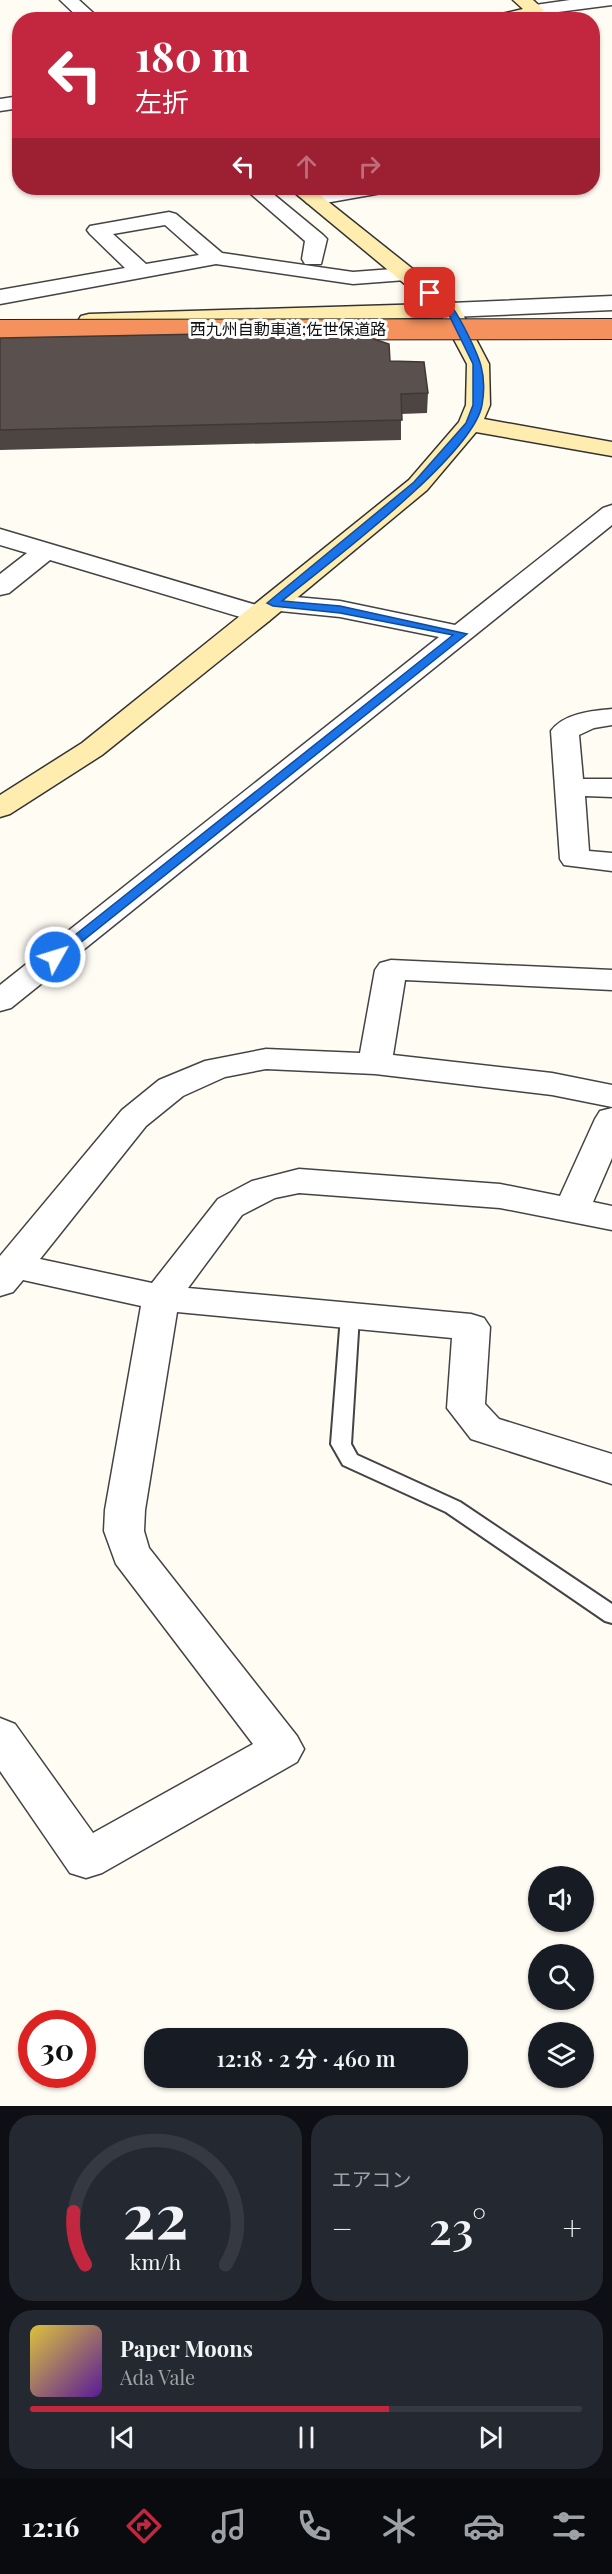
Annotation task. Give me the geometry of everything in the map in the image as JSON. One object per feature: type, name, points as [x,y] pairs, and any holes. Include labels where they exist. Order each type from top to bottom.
[{"type":"highway","name":"西九州自動車道;佐世保道路","points":[[0,318],[612,317]]},
{"type":"highway","name":"西九州自動車道;佐世保道路","points":[[0,330],[612,329]]},
{"type":"street","points":[[69,0],[83,12]]},
{"type":"street","points":[[528,5],[610,0]]},
{"type":"street","points":[[263,195],[316,239],[313,259]]},
{"type":"street","points":[[0,808],[92,749],[266,609],[418,484],[470,424],[478,405],[478,364],[450,310],[308,195]]},
{"type":"street","points":[[142,272],[97,230],[169,219],[216,258]]},
{"type":"street","points":[[0,297],[216,258],[352,278],[412,279]]},
{"type":"street","points":[[165,267],[338,292],[412,279]]},
{"type":"street","points":[[0,325],[612,303]]},
{"type":"street","points":[[470,424],[612,449]]},
{"type":"street","points":[[0,1001],[462,634],[605,528]]},
{"type":"street","points":[[0,537],[266,609],[340,609],[462,634]]},
{"type":"street","points":[[0,587],[47,550]]},
{"type":"street","points":[[612,717],[587,720],[565,731],[575,859],[612,862]]},
{"type":"street","points":[[569,787],[612,788]]},
{"type":"street","points":[[375,1064],[391,970],[612,980]]},
{"type":"street","points":[[6,1274],[134,1118],[171,1088],[217,1068],[266,1059],[375,1064],[552,1084],[612,1096]]},
{"type":"street","points":[[572,1209],[612,1119]]},
{"type":"street","points":[[0,1736],[86,1859],[282,1749],[130,1552],[124,1531],[125,1510],[161,1298],[230,1207],[264,1189],[298,1181],[500,1196],[612,1218]]},
{"type":"street","points":[[6,1274],[161,1298],[471,1327],[466,1408],[485,1429],[612,1469]]},
{"type":"lane","points":[[350,1316],[341,1444],[350,1460],[453,1507],[612,1616]]},
{"type":"building","points":[[350,331],[389,344],[390,361],[424,362],[428,393],[401,394],[402,420],[0,430],[0,338]]},
{"type":"route","points":[[55,957],[462,634],[340,609],[273,603],[418,484],[470,424],[478,405],[480,385],[478,364],[450,310],[430,293]]}]
